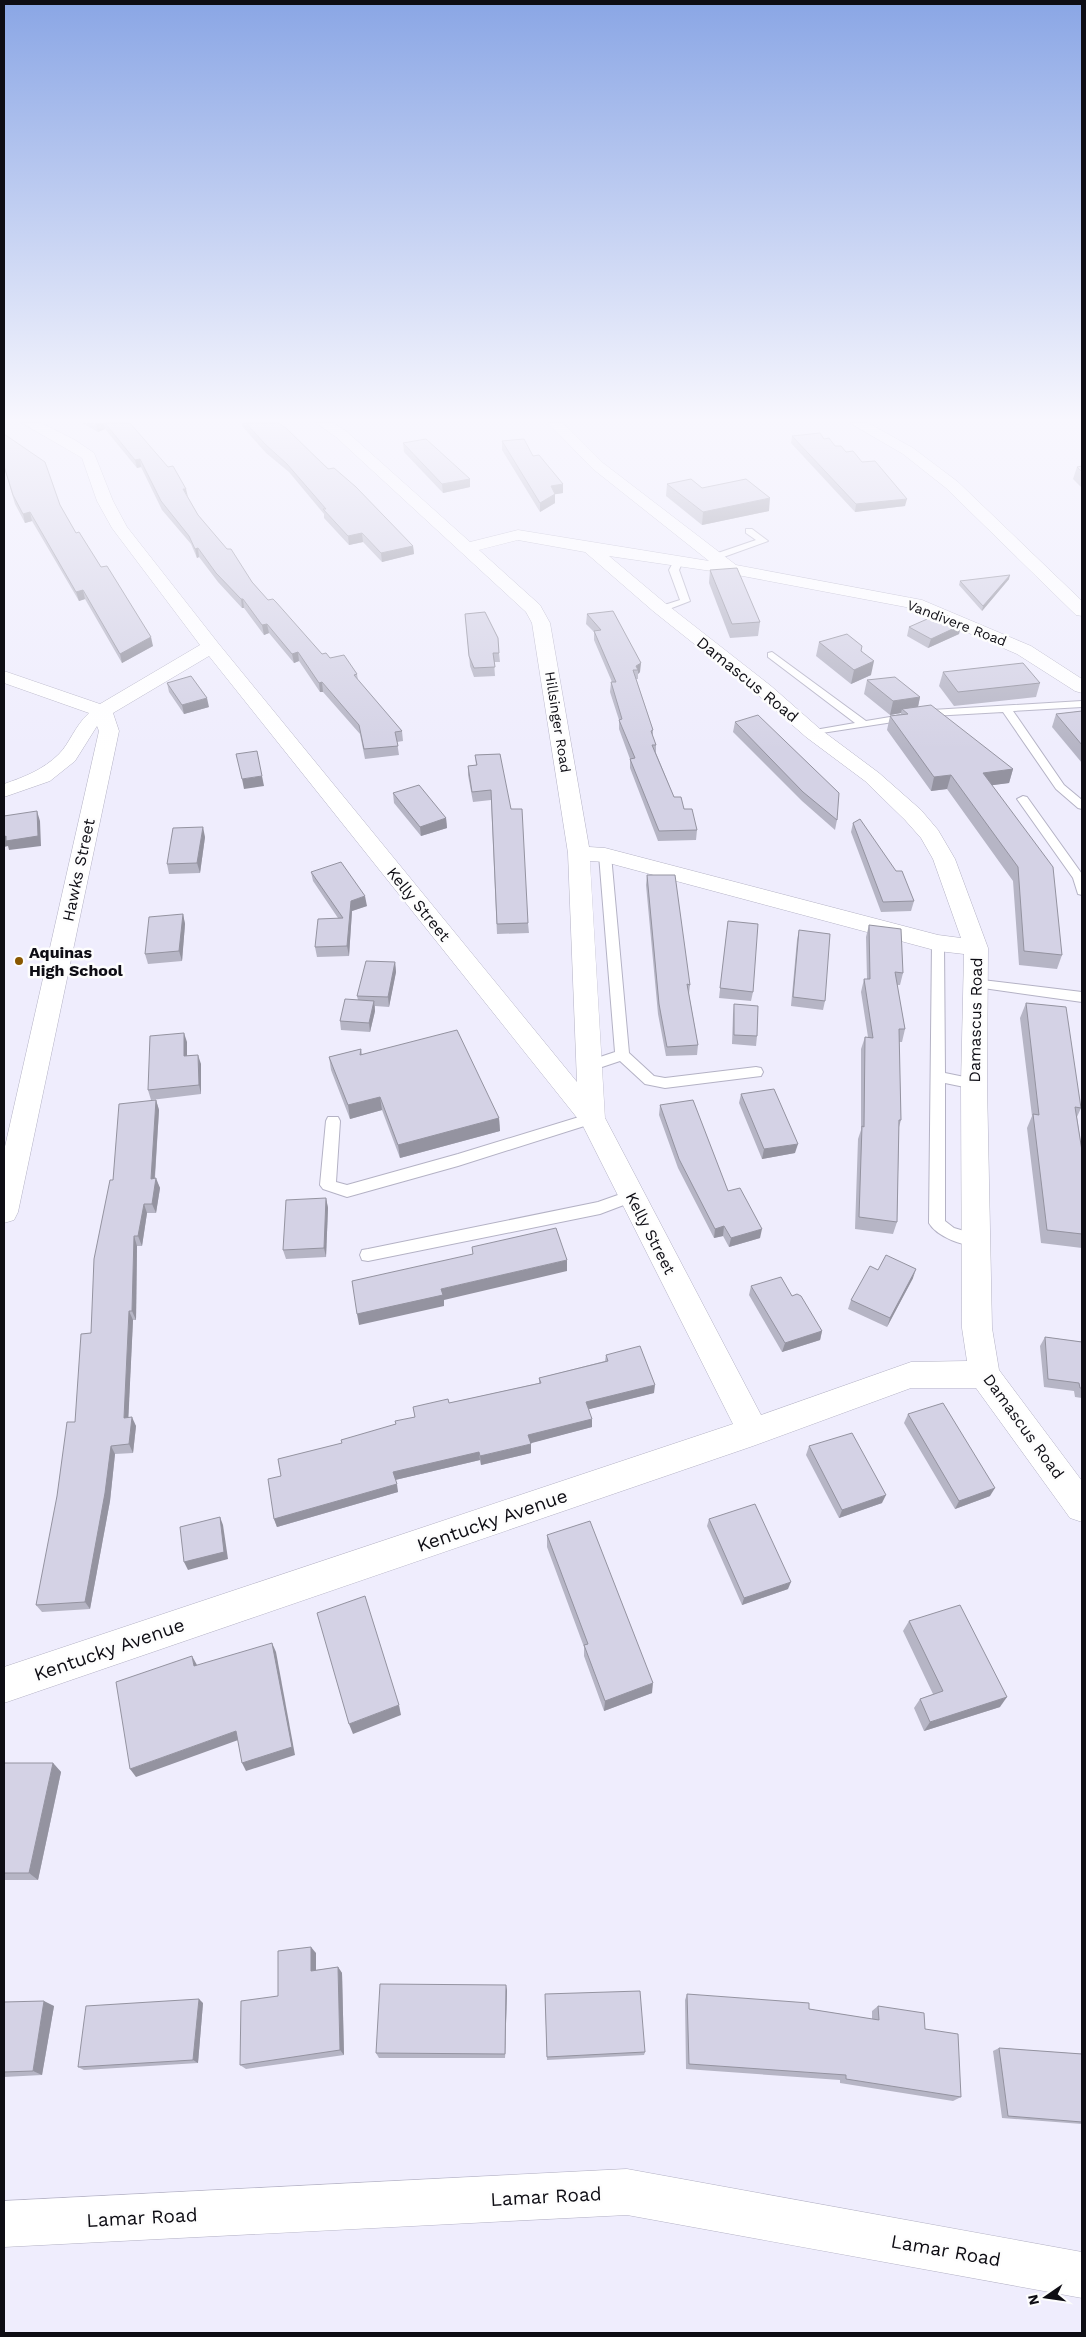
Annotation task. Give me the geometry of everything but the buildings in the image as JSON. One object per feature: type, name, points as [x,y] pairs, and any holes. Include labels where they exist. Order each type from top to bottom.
[{"type":"street","name":"Kelly Street","points":[[123,532],[211,647],[592,1118],[753,1432]]},
{"type":"street","name":"Hillsinger Road","points":[[450,532],[534,609],[541,623],[579,853],[592,1118]]},
{"type":"street","points":[[684,532],[732,569]]},
{"type":"street","points":[[1000,532],[1082,612]]},
{"type":"street","name":"Vandivere Road","points":[[468,548],[518,535],[590,548],[732,569],[916,604],[1024,650],[1082,687]]},
{"type":"street","name":"Damascus Road","points":[[590,548],[661,609],[764,690],[813,733],[872,777],[914,815],[930,835],[944,859],[976,948],[974,983],[975,1240],[977,1328],[984,1374],[1078,1496]]},
{"type":"street","points":[[4,791],[43,777],[68,757],[85,727],[102,711],[211,647]]},
{"type":"street","points":[[4,677],[102,711]]},
{"type":"street","name":"Hawks Street","points":[[4,1212],[82,780],[109,731],[102,711]]},
{"type":"street","points":[[43,777],[82,780]]},
{"type":"street","points":[[579,853],[605,856],[938,943],[976,948]]},
{"type":"street","name":"Kentucky Avenue","points":[[4,1685],[753,1432],[911,1375],[984,1374]]},
{"type":"street","name":"Lamar Road","points":[[4,2224],[627,2192],[1082,2275]]},
{"type":"lane","points":[[715,556],[763,541],[750,532]]},
{"type":"lane","points":[[661,609],[685,601],[674,570],[678,561]]},
{"type":"lane","points":[[772,655],[863,724]]},
{"type":"lane","points":[[813,733],[932,713],[1082,704]]},
{"type":"lane","points":[[1006,709],[1060,787],[1082,806]]},
{"type":"lane","points":[[1023,799],[1079,878],[1082,891]]},
{"type":"lane","points":[[605,856],[622,1037],[622,1055],[650,1080],[665,1083],[756,1072]]},
{"type":"lane","points":[[938,943],[937,1223],[949,1233],[975,1240]]},
{"type":"lane","points":[[974,983],[1082,997]]},
{"type":"lane","points":[[590,1066],[622,1055]]},
{"type":"lane","points":[[938,1077],[974,1084]]},
{"type":"lane","points":[[333,1121],[328,1185],[347,1191],[458,1160],[592,1118]]},
{"type":"lane","points":[[368,1255],[600,1208],[632,1196]]},
{"type":"place","name":"Aquinas High School","points":[[19,961]]}]
